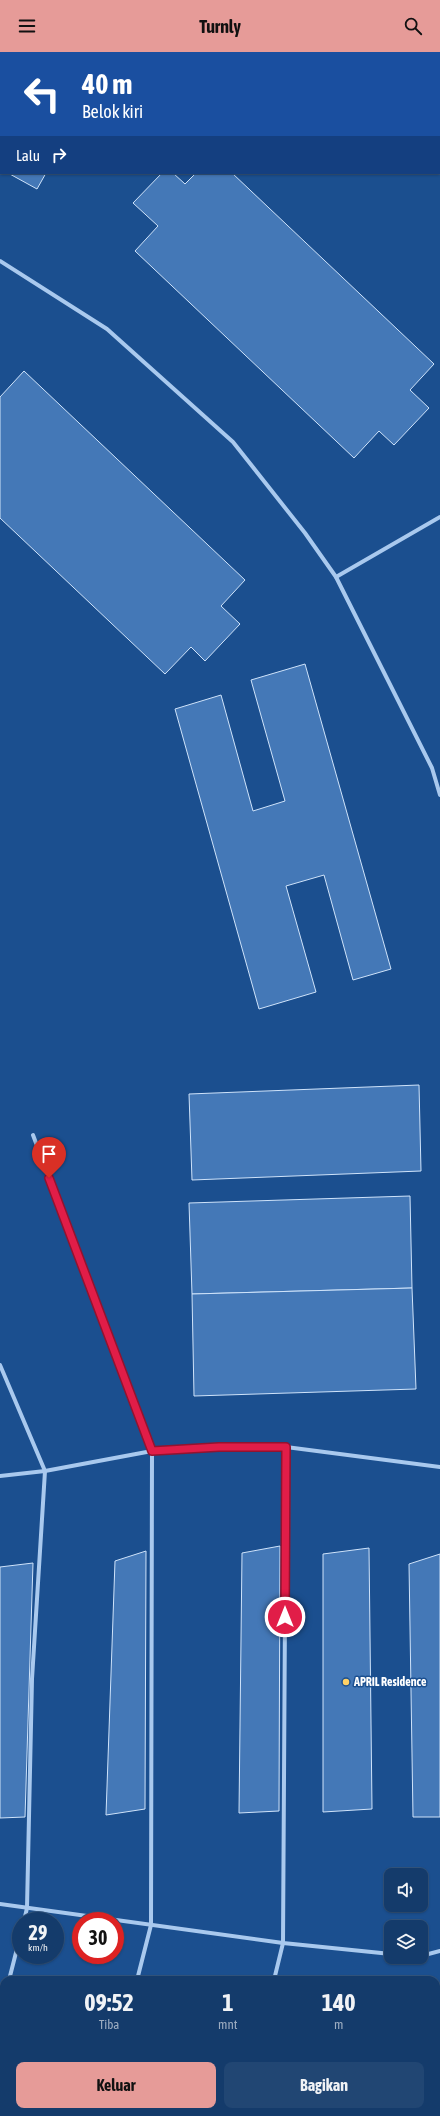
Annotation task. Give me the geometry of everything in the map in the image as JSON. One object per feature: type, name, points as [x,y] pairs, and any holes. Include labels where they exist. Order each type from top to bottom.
[{"type":"street","points":[[0,261],[107,329],[233,442],[305,533],[336,577],[432,768],[440,795]]},
{"type":"street","points":[[336,577],[440,517]]},
{"type":"street","points":[[33,1135],[152,1451],[151,1925],[138,1976]]},
{"type":"street","points":[[0,1365],[45,1471],[32,1679],[26,1912]]},
{"type":"street","points":[[0,1476],[45,1471],[152,1451],[219,1447],[286,1447],[440,1467]]},
{"type":"street","points":[[275,1976],[283,1943],[286,1447]]},
{"type":"street","points":[[0,1904],[283,1943],[384,1953]]},
{"type":"street","points":[[428,1954],[440,1951]]},
{"type":"street","points":[[10,1976],[13,1964]]},
{"type":"building","points":[[10,174],[45,174],[37,189]]},
{"type":"building","points":[[161,174],[174,174],[185,184],[195,174],[233,174],[434,364],[410,390],[429,408],[394,445],[379,431],[354,458],[135,251],[158,226],[133,203]]},
{"type":"building","points":[[24,371],[245,580],[221,606],[240,624],[205,661],[191,647],[165,674],[0,518],[0,397]]},
{"type":"building","points":[[305,664],[391,969],[353,980],[324,875],[286,886],[316,992],[259,1009],[175,709],[221,695],[253,811],[285,801],[251,680]]},
{"type":"building","points":[[419,1085],[421,1171],[192,1180],[189,1094]]},
{"type":"building","points":[[410,1196],[412,1288],[192,1294],[189,1203]]},
{"type":"building","points":[[412,1288],[416,1389],[194,1396],[192,1294]]},
{"type":"building","points":[[280,1546],[279,1811],[239,1813],[242,1553]]},
{"type":"building","name":"APRIL Residence","points":[[369,1548],[372,1809],[323,1812],[323,1554]]},
{"type":"building","points":[[146,1551],[145,1809],[106,1815],[115,1561]]},
{"type":"building","name":"APRIL Residence","points":[[440,1554],[440,1817],[413,1817],[409,1564]]},
{"type":"building","points":[[33,1563],[25,1817],[0,1818],[0,1567]]},
{"type":"place","name":"APRIL Residence","points":[[346,1682]]},
{"type":"route","points":[[49,1178],[152,1451],[219,1447],[286,1447],[285,1617]]}]
